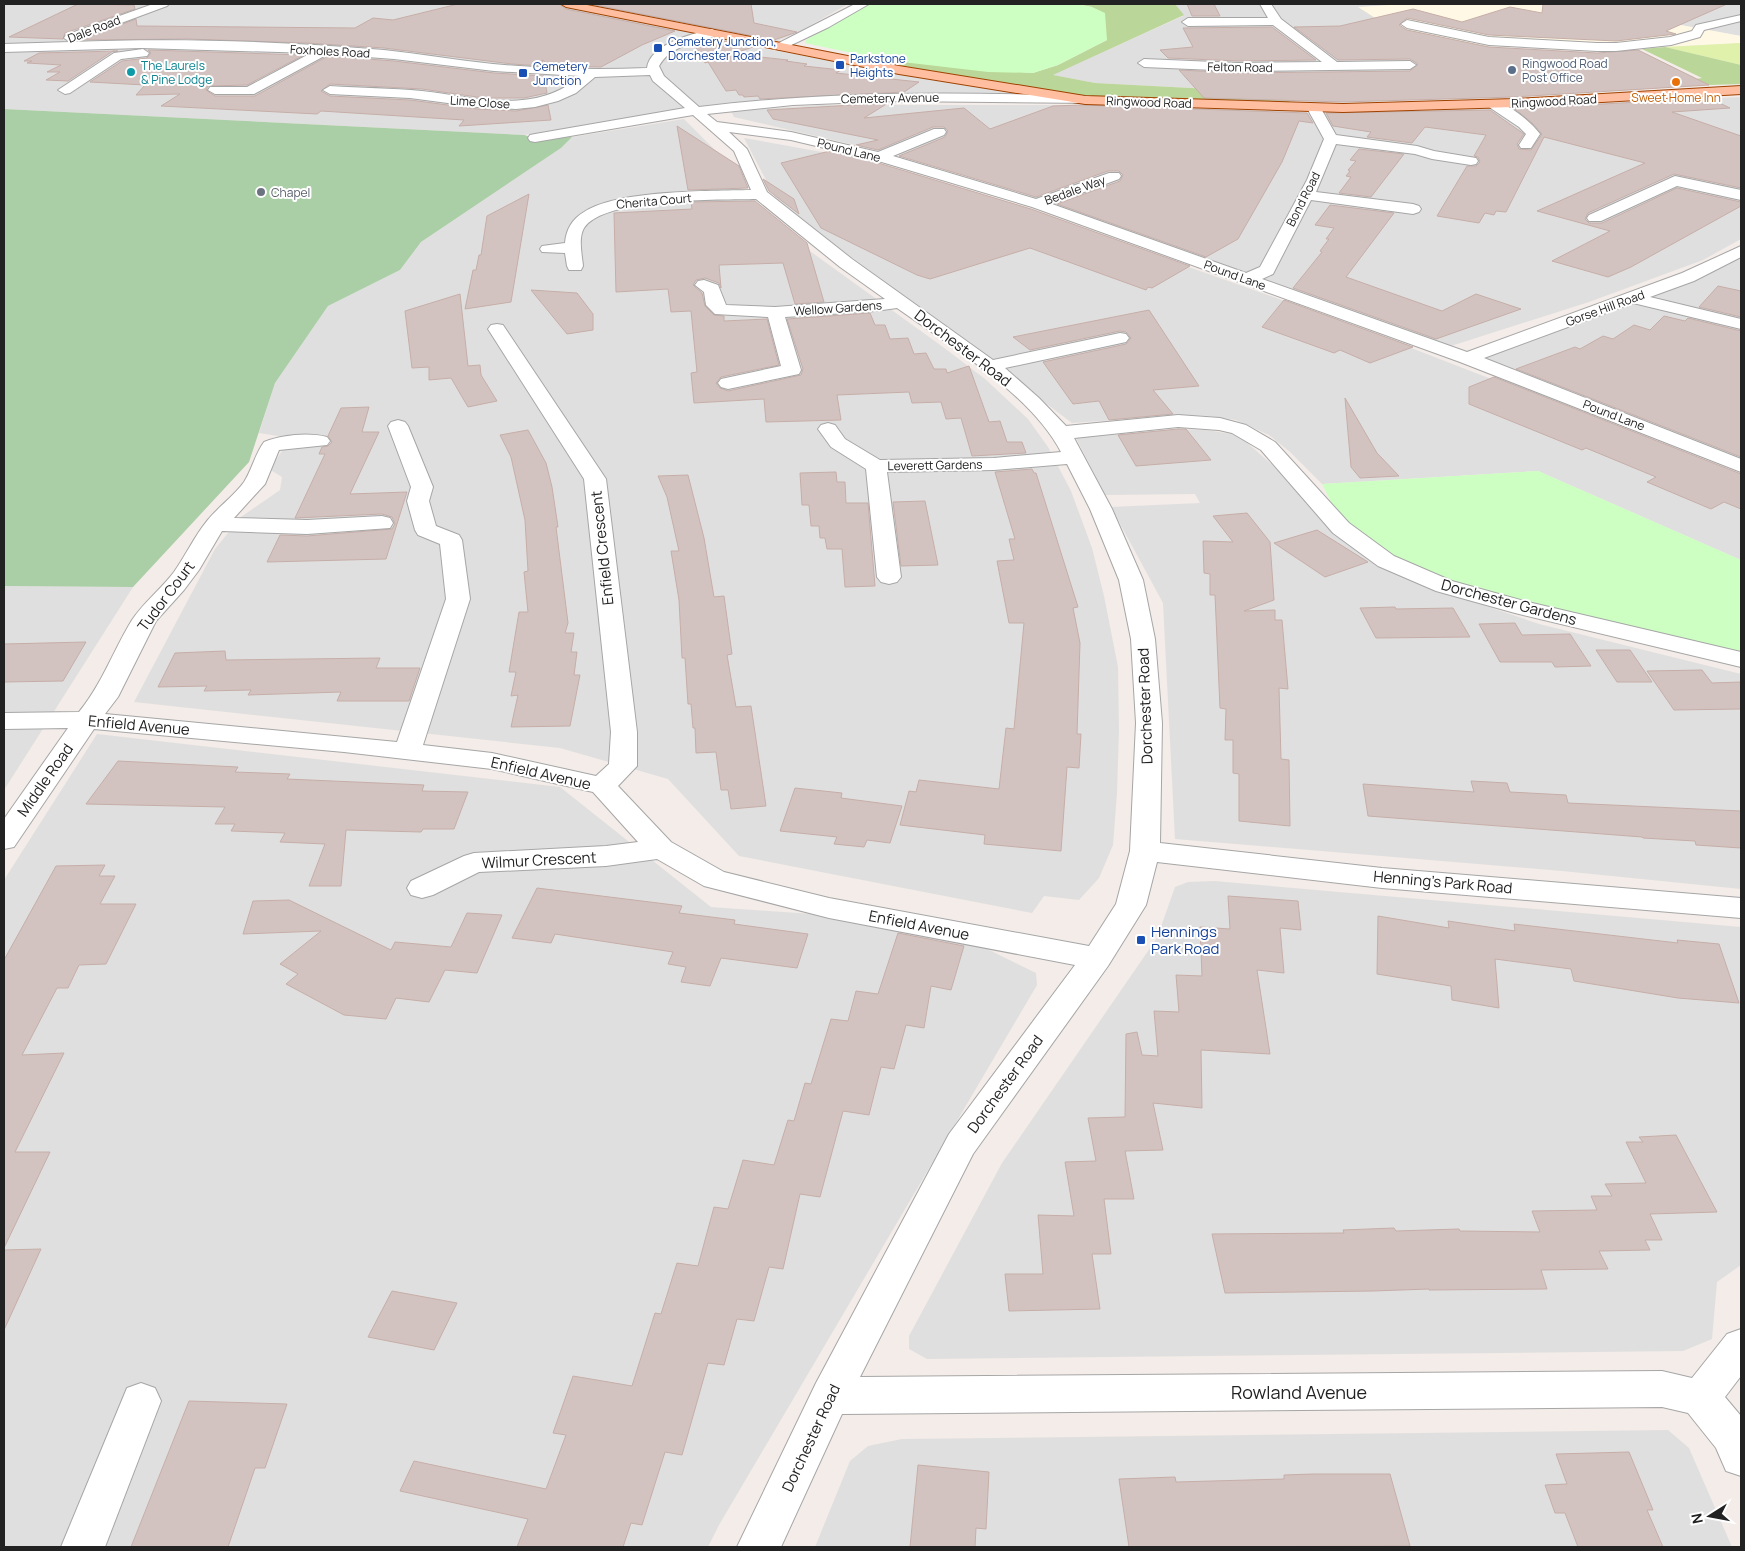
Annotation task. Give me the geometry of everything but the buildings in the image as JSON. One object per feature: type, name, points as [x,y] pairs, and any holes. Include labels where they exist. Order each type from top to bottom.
[{"type":"main road","name":"Ringwood Road","points":[[566,4],[900,70],[1085,100],[1314,108],[1494,104],[1741,90]]},
{"type":"street","name":"Dale Road","points":[[12,59],[163,4]]},
{"type":"street","points":[[780,46],[825,25],[863,4]]},
{"type":"street","points":[[1266,4],[1276,21],[1336,67]]},
{"type":"street","points":[[1407,24],[1489,41],[1606,47],[1682,39],[1696,34],[1700,28],[1740,12]]},
{"type":"street","points":[[1188,22],[1276,21]]},
{"type":"street","points":[[655,71],[653,66],[655,60],[670,49],[712,33]]},
{"type":"street","name":"Foxholes Road","points":[[4,48],[117,43],[327,49],[472,65],[591,73],[616,74],[655,71]]},
{"type":"street","points":[[65,90],[118,56],[144,53],[162,44]]},
{"type":"street","points":[[215,90],[249,91],[327,49]]},
{"type":"street","name":"Felton Road","points":[[1144,63],[1238,67],[1410,65]]},
{"type":"street","name":"Dorchester Road","points":[[655,71],[664,84],[740,149],[760,194],[801,228],[989,366],[1032,402],[1062,433],[1101,509],[1131,580],[1143,639],[1149,723],[1145,851],[1131,905],[1097,958],[961,1144],[830,1396],[759,1547]]},
{"type":"street","name":"Lime Close","points":[[330,90],[421,95],[487,105],[527,103],[550,99],[563,94],[591,73]]},
{"type":"street","points":[[339,104],[360,92]]},
{"type":"street","name":"Cemetery Avenue","points":[[535,138],[696,111],[850,98],[970,96],[1085,100]]},
{"type":"street","points":[[1494,104],[1524,124],[1533,134],[1526,145]]},
{"type":"street","points":[[1314,108],[1331,139],[1410,149],[1471,161]]},
{"type":"street","name":"Pound Lane","points":[[715,126],[791,136],[879,157],[1037,204],[1466,358],[1741,466]]},
{"type":"street","points":[[879,157],[938,132]]},
{"type":"street","name":"Bond Road","points":[[1248,280],[1267,270],[1306,195],[1331,139]]},
{"type":"street","name":"Bedale Way","points":[[1037,204],[1114,176]]},
{"type":"street","points":[[1595,218],[1675,181],[1741,195]]},
{"type":"street","name":"Cherita Court","points":[[575,266],[574,231],[578,223],[594,212],[616,204],[646,200],[760,194]]},
{"type":"street","points":[[1306,195],[1412,209]]},
{"type":"street","points":[[548,249],[574,248]]},
{"type":"street","name":"Gorse Hill Road","points":[[1466,358],[1688,277],[1741,251]]},
{"type":"street","name":"Wellow Gardens","points":[[704,285],[712,289],[714,305],[721,310],[740,312],[775,312],[875,306],[901,302]]},
{"type":"street","points":[[1632,298],[1741,324]]},
{"type":"street","name":"Wellow Gardens","points":[[728,383],[792,370],[775,312]]},
{"type":"street","name":"Enfield Crescent","points":[[497,329],[595,479],[624,732],[623,766],[602,786]]},
{"type":"street","points":[[989,366],[1120,338]]},
{"type":"street","name":"Dorchester Gardens","points":[[1062,433],[1178,421],[1213,423],[1239,429],[1268,446],[1342,528],[1386,561],[1444,586],[1523,608],[1741,659]]},
{"type":"street","points":[[398,426],[422,486],[418,501],[426,530],[451,540],[458,599],[407,752]]},
{"type":"street","points":[[828,429],[838,443],[876,466]]},
{"type":"street","name":"Tudor Court","points":[[87,720],[105,697],[144,621],[191,565],[205,538],[216,524],[254,484],[266,454],[272,446],[320,441]]},
{"type":"street","name":"Leverett Gardens","points":[[889,577],[876,466],[994,464],[1075,458]]},
{"type":"street","points":[[216,524],[307,527],[382,523]]},
{"type":"street","name":"Enfield Avenue","points":[[4,721],[87,720],[492,761],[602,786],[661,848],[714,880],[829,908],[1097,958]]},
{"type":"street","name":"Middle Road","points":[[4,840],[87,720]]},
{"type":"street","name":"Wilmur Crescent","points":[[422,888],[474,863],[606,856],[661,848]]},
{"type":"street","name":"Henning's Park Road","points":[[1145,851],[1382,878],[1741,908]]},
{"type":"street","points":[[1741,1346],[1700,1398],[1731,1435],[1741,1457]]},
{"type":"street","name":"Rowland Avenue","points":[[830,1396],[1662,1389],[1700,1398]]},
{"type":"street","points":[[83,1547],[141,1401]]},
{"type":"shaded area","points":[[4,4],[848,4],[799,32],[760,48],[1026,95],[852,95],[703,107],[524,135],[4,109]]},
{"type":"shaded area","points":[[1175,4],[1387,4],[1390,6],[1359,7],[1497,91],[1285,93],[1095,83],[1052,75],[1183,16]]},
{"type":"shaded area","points":[[1387,4],[1613,4],[1642,18],[1741,36],[1741,43],[1594,51],[1550,50],[1545,47],[1416,44],[1358,7],[1389,5]]},
{"type":"shaded area","points":[[1613,4],[1741,4],[1741,36],[1642,18]]},
{"type":"shaded area","points":[[1741,97],[1741,239],[1703,260],[1589,302],[1451,346],[1032,197],[906,157],[734,117],[731,111],[822,105],[1096,105],[1361,114]]},
{"type":"shaded area","points":[[684,119],[721,156],[735,184],[789,236],[985,379],[1028,419],[1048,447],[1071,491],[1092,548],[1118,667],[1119,730],[1113,845],[1099,878],[1079,900],[1044,896],[1032,913],[739,856],[668,779],[560,748],[134,702],[215,549],[241,517],[280,490],[282,477],[269,469],[282,451],[298,439],[259,433],[275,383],[328,306],[400,270],[421,242],[561,148],[572,137]]},
{"type":"shaded area","points":[[744,138],[844,156],[1061,222],[1339,320],[1741,476],[1741,560],[1538,471],[1322,484],[1290,452],[1269,435],[1236,420],[1187,415],[1072,423],[777,201]]},
{"type":"shaded area","points":[[1741,251],[1741,466],[1467,358],[1688,277]]},
{"type":"shaded area","points":[[1176,429],[1206,430],[1232,434],[1244,440],[1279,471],[1299,494],[1336,530],[1442,591],[1539,624],[1741,674],[1741,889],[1562,871],[1175,839],[1163,603],[1111,507],[1200,503],[1195,494],[1105,495],[1076,438]]},
{"type":"shaded area","points":[[4,586],[133,587],[4,790]]},
{"type":"shaded area","points":[[97,734],[560,787],[711,907],[827,915],[971,941],[1036,973],[1037,985],[719,1525],[708,1547],[4,1547],[4,880]]},
{"type":"shaded area","points":[[1214,881],[1741,927],[1741,1265],[1717,1282],[1712,1339],[1683,1351],[927,1359],[909,1349],[909,1336],[1002,1163],[1157,938],[1175,887],[1188,882]]},
{"type":"shaded area","points":[[1668,1430],[1689,1448],[1732,1547],[815,1547],[850,1461],[868,1446],[902,1439]]},
{"type":"green space","points":[[868,4],[1077,4],[1092,7],[1105,13],[1107,40],[1058,65],[1033,73],[988,72],[885,60],[805,43],[806,40]]},
{"type":"green space","points":[[1077,4],[1175,4],[1184,15],[1053,75],[1095,83],[1285,93],[1291,105],[1087,97],[873,61],[879,59],[1033,73],[1058,65],[1107,40],[1092,7]]},
{"type":"green space","points":[[1741,43],[1741,65],[1665,47]]},
{"type":"green space","points":[[1665,47],[1741,65],[1741,84],[1709,85],[1696,79],[1702,78],[1642,49]]},
{"type":"green space","points":[[4,109],[524,135],[535,138],[572,137],[561,148],[421,242],[400,270],[328,306],[275,383],[249,462],[133,587],[4,586]]},
{"type":"green space","points":[[1538,471],[1741,560],[1741,653],[1489,594],[1421,569],[1393,556],[1351,525],[1332,504],[1322,484]]},
{"type":"place","name":"Cemetery Junction, Dorchester Road","points":[[658,48]]},
{"type":"place","name":"Parkstone Heights","points":[[840,65]]},
{"type":"place","name":"Ringwood Road Post Office","points":[[1512,70]]},
{"type":"place","name":"The Laurels & Pine Lodge","points":[[131,72]]},
{"type":"place","name":"Cemetery Junction","points":[[523,73]]},
{"type":"place","name":"Sweet Home Inn","points":[[1676,82]]},
{"type":"place","name":"Chapel","points":[[261,192]]},
{"type":"place","name":"Hennings Park Road","points":[[1141,940]]}]
